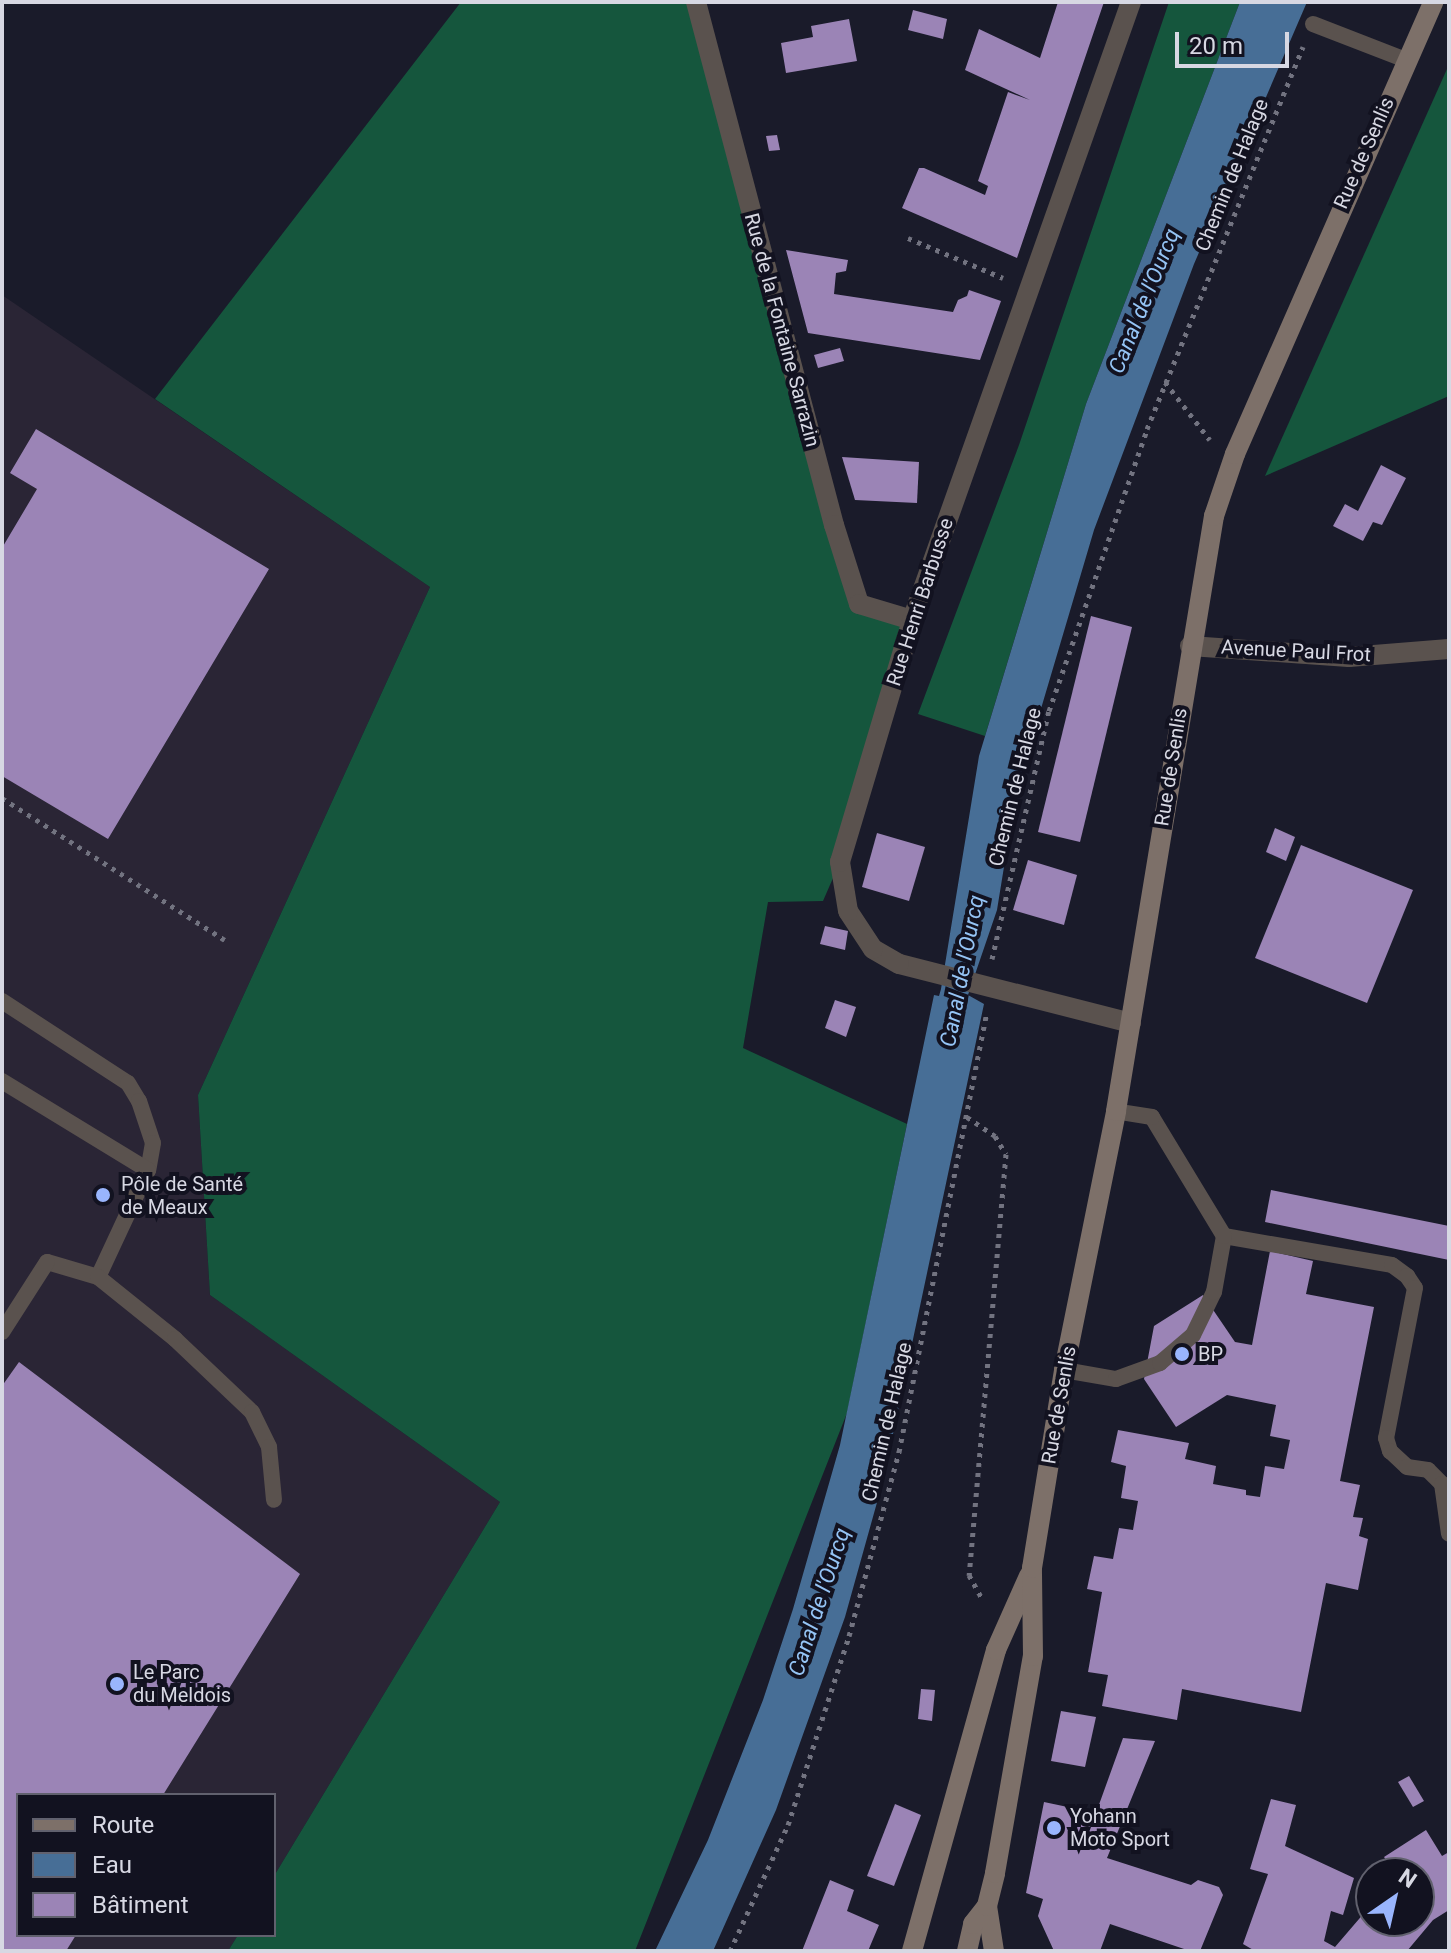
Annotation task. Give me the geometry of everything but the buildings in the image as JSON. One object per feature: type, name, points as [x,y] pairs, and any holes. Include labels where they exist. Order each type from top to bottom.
[{"type":"main road","name":"Rue de Senlis","points":[[994,1951],[987,1906],[1033,1656],[1032,1568],[1064,1370],[1116,1111],[1190,646],[1214,516],[1235,454],[1433,2]]},
{"type":"main road","name":"Rue de Senlis","points":[[912,1951],[917,1926],[952,1818],[996,1650],[1032,1568]]},
{"type":"main road","name":"Rue de Senlis","points":[[967,1951],[973,1924],[987,1906]]},
{"type":"main road","name":"Rue de Senlis","points":[[902,1951],[917,1926]]},
{"type":"street","name":"Rue de la Fontaine Sarrazin","points":[[696,2],[834,525],[859,604],[912,620]]},
{"type":"street","name":"Rue Henri Barbusse","points":[[1131,2],[912,620],[840,862],[848,911],[873,949],[899,964],[1131,1023]]},
{"type":"street","name":"Avenue Paul Frot","points":[[1190,646],[1349,657],[1449,649]]},
{"type":"lane","points":[[1313,24],[1406,60]]},
{"type":"lane","points":[[2,1001],[128,1083],[139,1101],[153,1143],[148,1170],[98,1277]]},
{"type":"lane","points":[[2,1081],[148,1170]]},
{"type":"lane","points":[[1064,1370],[1116,1379],[1160,1363],[1193,1335],[1214,1292],[1224,1236],[1152,1117],[1116,1111]]},
{"type":"lane","points":[[1224,1236],[1392,1265],[1407,1276],[1415,1288],[1386,1438],[1390,1451],[1407,1467],[1428,1470],[1442,1484],[1449,1534]]},
{"type":"lane","points":[[2,1332],[47,1262],[98,1277],[175,1339],[252,1412],[269,1447],[274,1500]]},
{"type":"path","name":"Chemin de Halage","points":[[991,963],[1049,711],[1165,382],[1313,24]]},
{"type":"path","points":[[908,238],[1029,288]]},
{"type":"path","points":[[1165,382],[1189,409],[1212,443],[1235,454]]},
{"type":"path","points":[[2,798],[225,940]]},
{"type":"path","name":"Chemin de Halage","points":[[730,1951],[788,1825],[849,1636],[899,1452],[988,1004]]},
{"type":"path","points":[[967,1117],[995,1136],[1006,1154],[969,1575],[981,1597]]},
{"type":"shaded area","name":"Pôle de Santé de Meaux","points":[[2,295],[430,587],[198,1095],[210,1295],[500,1502],[276,1873],[276,1793],[16,1793],[16,1937],[237,1937],[228,1951],[2,1951]]},
{"type":"green space","points":[[461,2],[696,2],[859,603],[912,620],[840,862],[823,901],[768,902],[743,1048],[907,1124],[847,1413],[635,1951],[228,1951],[237,1937],[276,1937],[276,1873],[500,1502],[210,1295],[198,1095],[430,587],[155,399]]},
{"type":"green space","points":[[1169,2],[1240,2],[1086,404],[985,736],[918,714],[1019,445]]},
{"type":"green space","points":[[1449,65],[1449,396],[1265,476],[1447,69]]},
{"type":"water","name":"Canal de l'Ourcq","points":[[1240,2],[1307,2],[1194,264],[1094,530],[1016,793],[997,910],[968,995],[984,1004],[883,1481],[845,1617],[776,1810],[713,1951],[655,1951],[708,1840],[763,1700],[793,1609],[840,1445],[934,995],[939,996],[941,989],[979,756],[1086,404]]},
{"type":"place","name":"Pôle de Santé de Meaux","points":[[103,1195]]},
{"type":"place","name":"BP","points":[[1182,1354]]},
{"type":"place","name":"Le Parc du Meldois","points":[[117,1684]]},
{"type":"place","name":"Yohann Moto Sport","points":[[1054,1828]]}]
